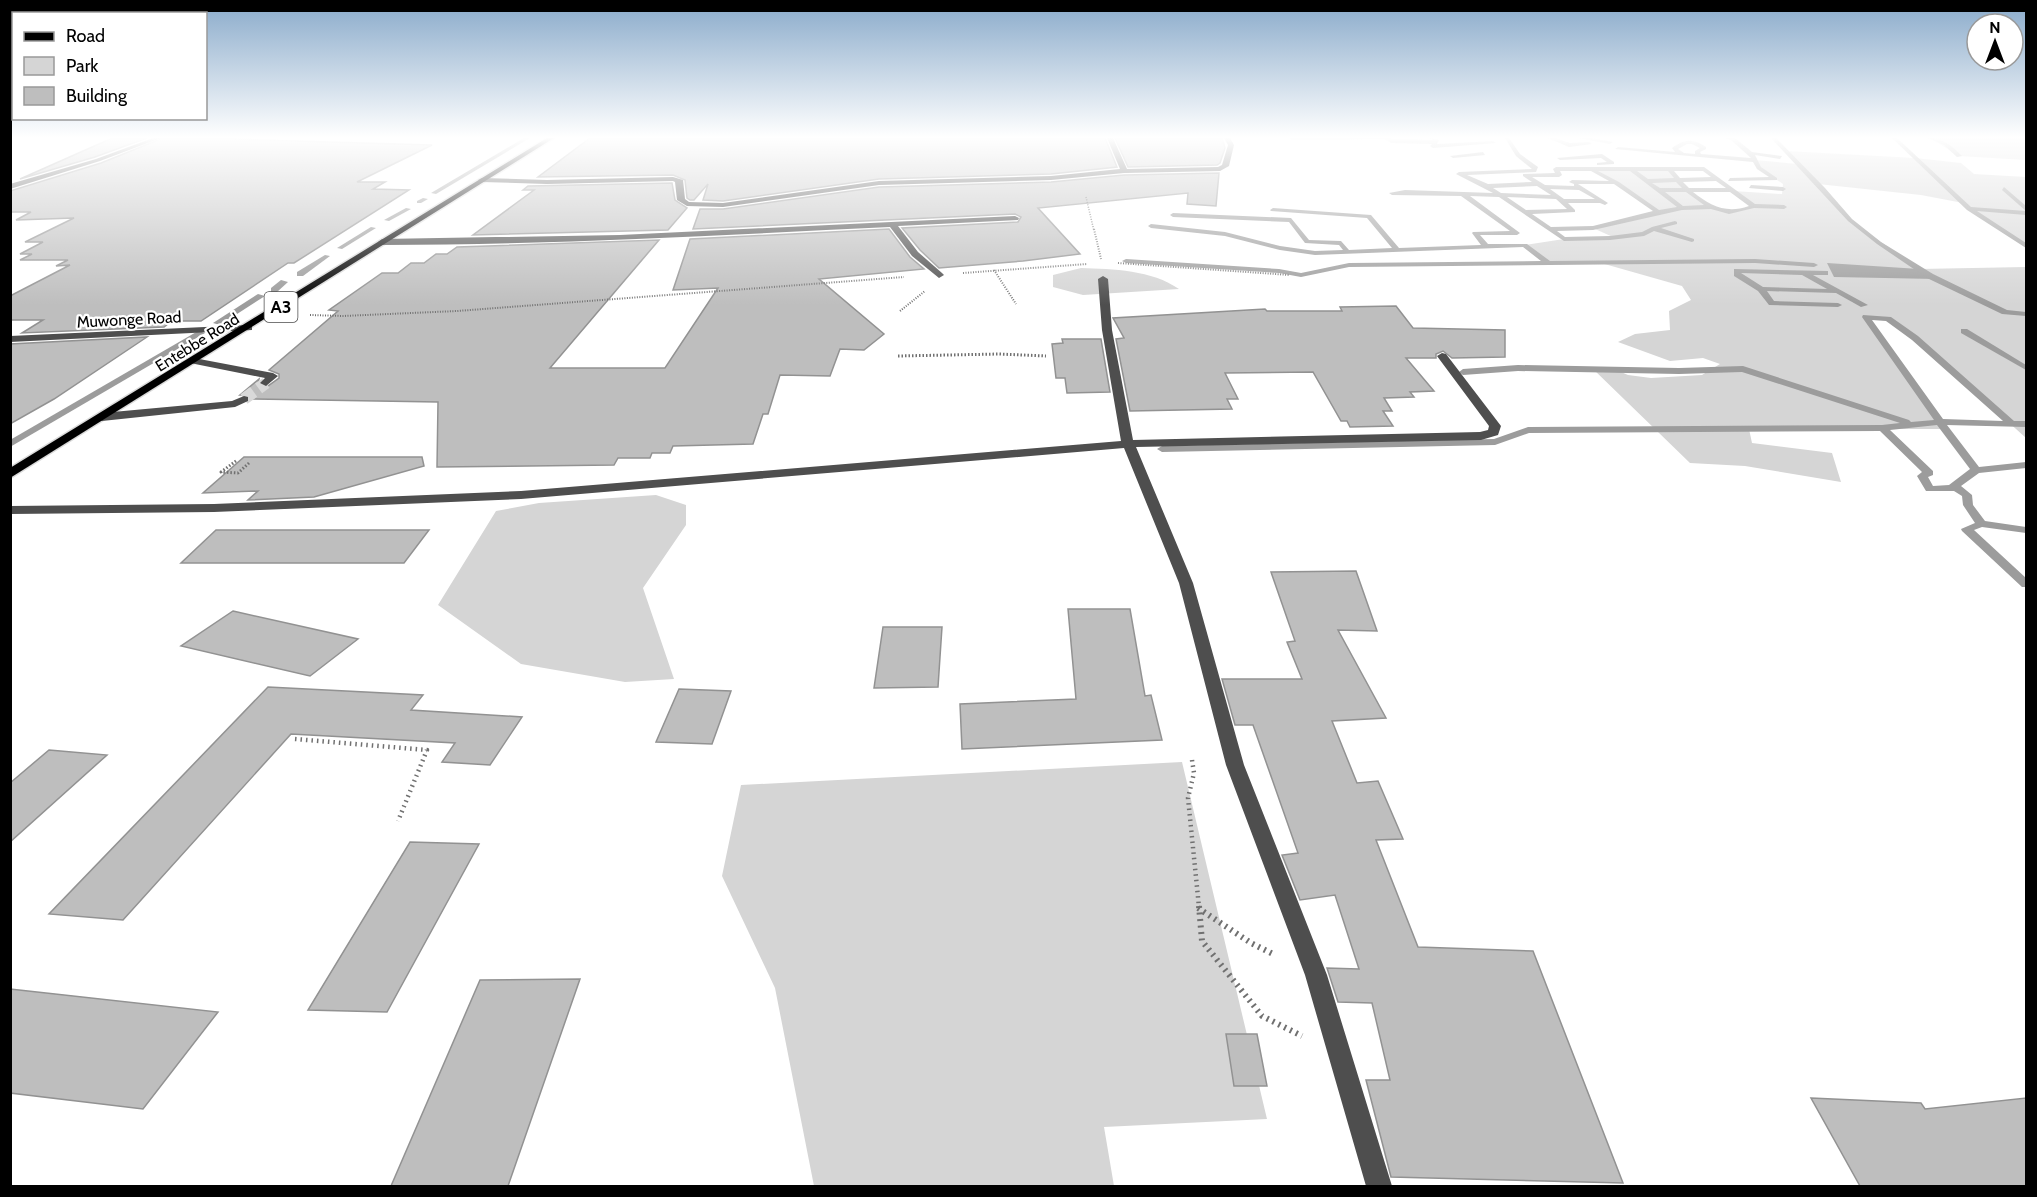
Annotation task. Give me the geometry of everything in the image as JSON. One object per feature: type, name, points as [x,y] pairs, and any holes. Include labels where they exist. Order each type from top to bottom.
[{"type":"main road","name":"Entebbe Road","points":[[10,474],[271,314],[460,194]]},
{"type":"street","points":[[680,194],[681,200],[687,204],[700,205],[801,194]]},
{"type":"street","points":[[382,242],[540,241],[1015,218]]},
{"type":"street","points":[[893,225],[915,254],[939,275]]},
{"type":"street","points":[[1102,271],[1107,330],[1128,444],[1186,583],[1235,765],[1316,975],[1379,1186]]},
{"type":"street","name":"Muwonge Road","points":[[10,339],[248,328]]},
{"type":"street","points":[[10,510],[214,508],[521,495],[1128,444],[1481,436],[1494,432],[1495,426],[1442,356]]},
{"type":"street","points":[[194,361],[273,376],[266,383]]},
{"type":"street","points":[[102,417],[234,404],[244,399]]},
{"type":"path","points":[[1084,194],[1102,271]]},
{"type":"path","points":[[1113,263],[1290,275]]},
{"type":"path","points":[[271,314],[343,316],[457,311],[1090,264]]},
{"type":"path","points":[[994,270],[1016,304]]},
{"type":"path","points":[[898,356],[999,354],[1046,356]]},
{"type":"path","points":[[236,461],[220,472],[238,473],[249,464]]},
{"type":"path","points":[[294,739],[427,750],[398,821]]},
{"type":"path","points":[[1192,760],[1194,773],[1188,798],[1202,941],[1262,1016],[1340,1056]]},
{"type":"path","points":[[1198,908],[1251,943],[1316,975]]},
{"type":"green space","points":[[1632,194],[1693,194],[1706,203],[1729,211],[1753,206],[1737,194],[1827,194],[1850,220],[1919,269],[2026,267],[2026,438],[1915,338],[1888,319],[1867,318],[1945,429],[1749,429],[1752,443],[1832,453],[1841,482],[1745,466],[1690,463],[1593,369],[1614,369],[1628,375],[1651,378],[1702,375],[1720,364],[1703,358],[1670,361],[1618,342],[1635,334],[1670,330],[1669,311],[1691,300],[1682,286],[1601,263],[1548,263],[1525,245],[1564,239],[1615,238],[1593,228],[1658,212]]},
{"type":"green space","points":[[1910,194],[2026,194],[2026,246],[1963,203]]},
{"type":"green space","points":[[1081,268],[1145,274],[1179,289],[1083,295],[1053,287],[1053,275]]},
{"type":"green space","points":[[656,495],[686,505],[686,525],[643,588],[674,679],[625,682],[521,664],[438,605],[496,511],[539,503]]},
{"type":"green space","points":[[1182,762],[1267,1119],[1104,1127],[1114,1186],[814,1186],[775,988],[722,876],[741,785]]},
{"type":"shaded area","points":[[1827,263],[1919,269],[1936,279],[1834,277]]},
{"type":"building","points":[[10,194],[403,194],[294,263],[288,263],[201,321],[172,321],[164,327],[22,333],[43,320],[10,320],[10,296],[70,265],[56,266],[68,260],[20,260],[32,254],[20,254],[43,242],[25,242],[74,218],[16,220],[31,212],[10,212]]},
{"type":"building","points":[[529,194],[674,194],[675,200],[687,208],[668,230],[473,235]]},
{"type":"building","points":[[687,194],[699,194],[694,200],[687,198]]},
{"type":"building","points":[[705,194],[774,194],[723,201],[703,200]]},
{"type":"building","points":[[830,194],[1179,194],[1038,208],[1080,254],[939,268],[902,228],[1018,222],[1021,217],[1015,214],[693,229],[700,209],[723,209]]},
{"type":"building","points":[[1188,194],[1217,194],[1216,206],[1187,204]]},
{"type":"building","points":[[889,229],[910,257],[924,269],[819,279],[884,334],[864,350],[840,349],[830,376],[780,375],[768,414],[763,414],[753,444],[673,446],[670,453],[652,453],[650,458],[618,458],[614,465],[437,467],[438,402],[250,399],[249,395],[240,395],[259,379],[258,383],[265,388],[279,378],[279,374],[269,370],[338,311],[329,310],[382,273],[398,273],[411,263],[424,263],[436,254],[447,254],[457,247],[659,240],[550,368],[665,368],[718,288],[673,290],[690,239]]},
{"type":"building","points":[[1396,306],[1413,328],[1505,330],[1505,357],[1452,358],[1443,351],[1436,354],[1436,358],[1406,358],[1434,391],[1410,392],[1414,397],[1384,398],[1392,411],[1383,411],[1393,426],[1350,427],[1347,421],[1341,421],[1313,372],[1225,373],[1238,399],[1227,399],[1232,409],[1130,411],[1116,339],[1124,338],[1113,318],[1265,309],[1267,311],[1342,311],[1340,307]]},
{"type":"building","points":[[147,337],[54,399],[10,424],[10,344]]},
{"type":"building","points":[[1062,339],[1101,339],[1110,392],[1067,393],[1065,378],[1056,378],[1052,344],[1063,343]]},
{"type":"building","points":[[244,457],[422,457],[424,466],[314,497],[248,500],[258,491],[203,493]]},
{"type":"building","points":[[216,530],[429,530],[404,563],[181,563]]},
{"type":"building","points":[[1356,571],[1377,631],[1338,630],[1386,718],[1332,721],[1357,783],[1378,781],[1403,839],[1376,840],[1418,947],[1533,951],[1623,1183],[1391,1177],[1366,1080],[1390,1080],[1372,1003],[1338,1002],[1327,968],[1359,969],[1335,895],[1300,900],[1282,855],[1298,853],[1253,725],[1235,725],[1222,679],[1302,679],[1287,642],[1295,641],[1271,572]]},
{"type":"building","points":[[1068,609],[1130,609],[1145,696],[1151,695],[1162,740],[962,749],[960,704],[1076,699]]},
{"type":"building","points":[[233,611],[358,639],[310,676],[181,646]]},
{"type":"building","points":[[883,627],[942,627],[938,687],[874,688]]},
{"type":"building","points":[[268,687],[423,695],[411,710],[522,717],[490,765],[442,762],[455,743],[291,734],[123,920],[49,914]]},
{"type":"building","points":[[679,689],[731,691],[712,744],[656,742]]},
{"type":"building","points":[[49,750],[107,755],[10,842],[10,783]]},
{"type":"building","points":[[410,842],[479,844],[387,1012],[308,1010]]},
{"type":"building","points":[[580,979],[508,1186],[391,1186],[480,980]]},
{"type":"building","points":[[10,989],[218,1012],[143,1109],[10,1093]]},
{"type":"building","points":[[1226,1034],[1257,1034],[1267,1086],[1234,1086]]},
{"type":"building","points":[[1811,1098],[1921,1103],[1925,1109],[2026,1098],[2026,1186],[1860,1186]]},
{"type":"waterway","points":[[1462,194],[1500,195]]},
{"type":"waterway","points":[[1463,194],[1517,233],[1475,233],[1487,246]]},
{"type":"waterway","points":[[1554,194],[1562,201]]},
{"type":"waterway","points":[[1590,194],[1602,201]]},
{"type":"waterway","points":[[1632,194],[1658,212]]},
{"type":"waterway","points":[[1663,194],[1682,208]]},
{"type":"waterway","points":[[1692,194],[1712,207]]},
{"type":"waterway","points":[[1737,194],[1753,206]]},
{"type":"waterway","points":[[1827,194],[1850,220],[1879,243],[1930,276],[2005,312],[2026,314]]},
{"type":"waterway","points":[[1953,194],[1969,209],[2026,246]]},
{"type":"waterway","points":[[2009,194],[2026,209]]},
{"type":"waterway","points":[[1500,195],[1557,197]]},
{"type":"waterway","points":[[1500,195],[1525,212]]},
{"type":"waterway","points":[[419,202],[425,199]]},
{"type":"waterway","points":[[1525,212],[1573,211],[1562,201]]},
{"type":"waterway","points":[[1562,201],[1602,201]]},
{"type":"waterway","points":[[1712,207],[1729,212],[1753,206]]},
{"type":"waterway","points":[[1753,206],[1784,207]]},
{"type":"waterway","points":[[1682,208],[1712,207]]},
{"type":"waterway","points":[[1658,212],[1682,208]]},
{"type":"waterway","points":[[387,220],[408,209]]},
{"type":"waterway","points":[[1970,209],[2026,213]]},
{"type":"waterway","points":[[1273,210],[1369,216],[1397,250]]},
{"type":"waterway","points":[[1525,212],[1564,239],[1610,238],[1644,234],[1654,228],[1675,223]]},
{"type":"waterway","points":[[1550,229],[1593,228],[1658,212]]},
{"type":"waterway","points":[[1173,215],[1291,220],[1307,242],[1341,243],[1347,251]]},
{"type":"waterway","points":[[1151,226],[1225,234],[1280,248],[1315,253],[1397,250]]},
{"type":"waterway","points":[[340,248],[373,228]]},
{"type":"waterway","points":[[1656,229],[1692,240]]},
{"type":"waterway","points":[[1487,246],[1525,245],[1548,263]]},
{"type":"waterway","points":[[1397,250],[1487,246]]},
{"type":"waterway","points":[[300,274],[327,256]]},
{"type":"waterway","points":[[1126,261],[1279,271],[1301,275],[1349,265],[1755,261],[1814,265]]},
{"type":"waterway","points":[[1761,289],[1737,274],[1737,271],[1825,273]]},
{"type":"waterway","points":[[1804,273],[1864,305]]},
{"type":"waterway","points":[[274,290],[284,282]]},
{"type":"waterway","points":[[1761,289],[1837,291]]},
{"type":"waterway","points":[[1761,289],[1772,303],[1838,305]]},
{"type":"waterway","points":[[217,323],[261,296]]},
{"type":"waterway","points":[[1940,422],[1866,317],[1888,319],[1915,338],[2011,423]]},
{"type":"waterway","points":[[1964,331],[2026,368]]},
{"type":"waterway","points":[[10,444],[201,333]]},
{"type":"waterway","points":[[1463,372],[1518,368],[1679,371],[1743,369],[1906,422]]},
{"type":"waterway","points":[[1882,428],[1940,422]]},
{"type":"waterway","points":[[1940,422],[2026,424]]},
{"type":"waterway","points":[[1940,422],[1976,470]]},
{"type":"waterway","points":[[1162,449],[1495,442],[1528,430],[1882,428]]},
{"type":"waterway","points":[[1882,428],[1929,473],[1922,476],[1930,489],[1952,488],[1976,470]]},
{"type":"waterway","points":[[1976,470],[2026,465]]},
{"type":"waterway","points":[[1955,486],[1967,495],[1968,505],[1981,524]]},
{"type":"waterway","points":[[1981,524],[2026,530]]},
{"type":"waterway","points":[[1981,524],[1966,529],[2026,584]]},
{"type":"tunnel","points":[[244,399],[266,383]]}]
